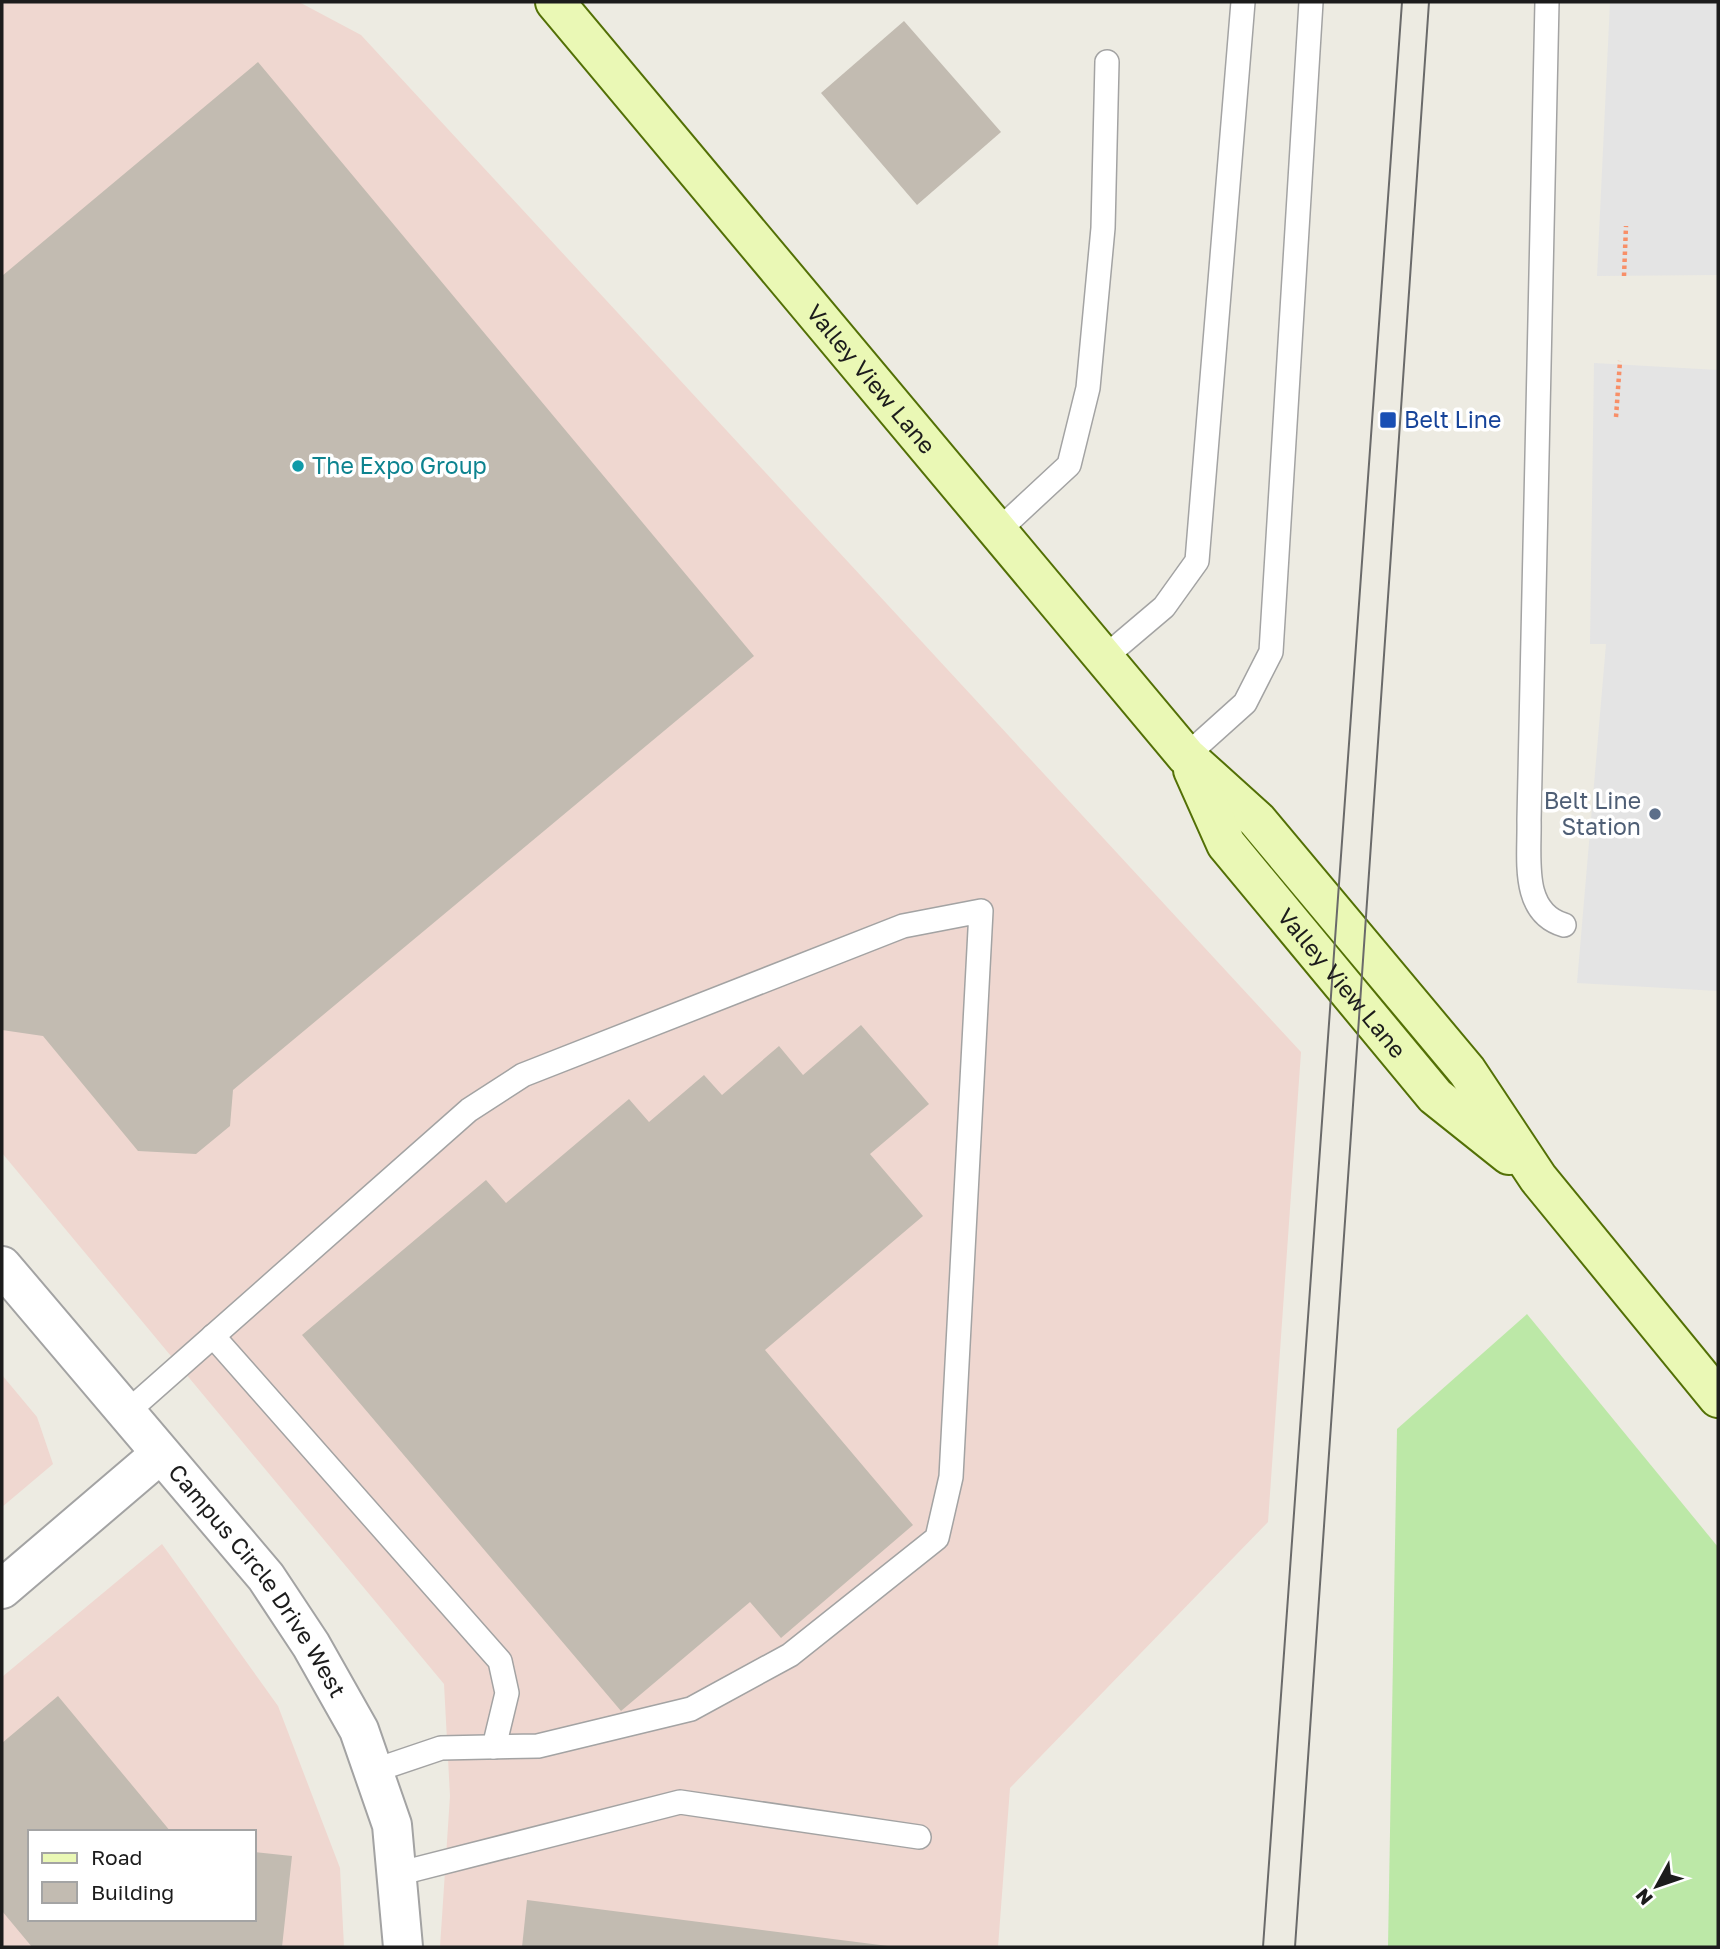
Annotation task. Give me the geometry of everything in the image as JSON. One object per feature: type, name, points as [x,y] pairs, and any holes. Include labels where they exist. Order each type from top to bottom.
[{"type":"main road","name":"Valley View Lane","points":[[555,2],[1186,756],[1257,820],[1467,1072],[1538,1178],[1718,1398]]},
{"type":"street","name":"Campus Circle Drive West","points":[[2,1266],[159,1455],[266,1577],[311,1645],[359,1730],[392,1825],[403,1947]]},
{"type":"street","points":[[2,1590],[159,1455]]},
{"type":"lane","points":[[1105,657],[1164,607],[1197,561],[1243,2]]},
{"type":"lane","points":[[1186,756],[1245,703],[1271,652],[1311,2]]},
{"type":"lane","points":[[1547,2],[1529,820],[1531,892],[1552,921],[1564,925]]},
{"type":"lane","points":[[999,530],[1069,466],[1088,388],[1103,228],[1107,62]]},
{"type":"lane","points":[[125,1414],[469,1110],[523,1075],[903,926],[981,911],[951,1477],[937,1538],[790,1655],[691,1709],[538,1746],[441,1748],[373,1771]]},
{"type":"lane","points":[[212,1336],[500,1661],[507,1693],[494,1747]]},
{"type":"lane","points":[[397,1874],[680,1802],[919,1837]]},
{"type":"path","points":[[1624,276],[1626,226]]},
{"type":"path","points":[[1616,416],[1620,360]]},
{"type":"shaded area","points":[[2,2],[299,2],[361,35],[1301,1052],[1268,1522],[1010,1788],[998,1947],[440,1947],[450,1796],[444,1684],[2,1153]]},
{"type":"shaded area","points":[[1610,2],[1718,2],[1718,275],[1597,276]]},
{"type":"shaded area","name":"Belt Line Station","points":[[1594,363],[1718,370],[1718,991],[1577,983],[1606,644],[1590,644]]},
{"type":"shaded area","points":[[2,1375],[37,1417],[53,1464],[2,1507]]},
{"type":"shaded area","points":[[162,1544],[278,1706],[340,1868],[344,1947],[2,1947],[2,1677]]},
{"type":"green space","points":[[1527,1314],[1718,1547],[1718,1947],[1388,1947],[1397,1429]]},
{"type":"building","points":[[904,21],[1001,132],[917,205],[821,93]]},
{"type":"building","name":"The Expo Group","points":[[258,62],[754,656],[233,1090],[230,1126],[196,1154],[138,1151],[43,1036],[2,1030],[2,276]]},
{"type":"building","points":[[861,1025],[929,1104],[870,1154],[923,1216],[765,1350],[913,1525],[781,1638],[750,1602],[621,1711],[302,1335],[486,1180],[506,1203],[629,1099],[649,1122],[704,1075],[722,1095],[779,1046],[803,1075]]},
{"type":"building","points":[[58,1696],[169,1830],[28,1830],[28,1921],[256,1921],[256,1852],[292,1856],[282,1947],[32,1947],[2,1911],[2,1743]]},
{"type":"building","points":[[527,1900],[888,1946],[888,1947],[522,1947]]},
{"type":"tram line","points":[[1263,1947],[1402,2]]},
{"type":"tram line","points":[[1295,1947],[1429,2]]},
{"type":"place","name":"Belt Line","points":[[1388,420]]},
{"type":"place","name":"The Expo Group","points":[[298,466]]},
{"type":"place","name":"Belt Line Station","points":[[1655,814]]}]
